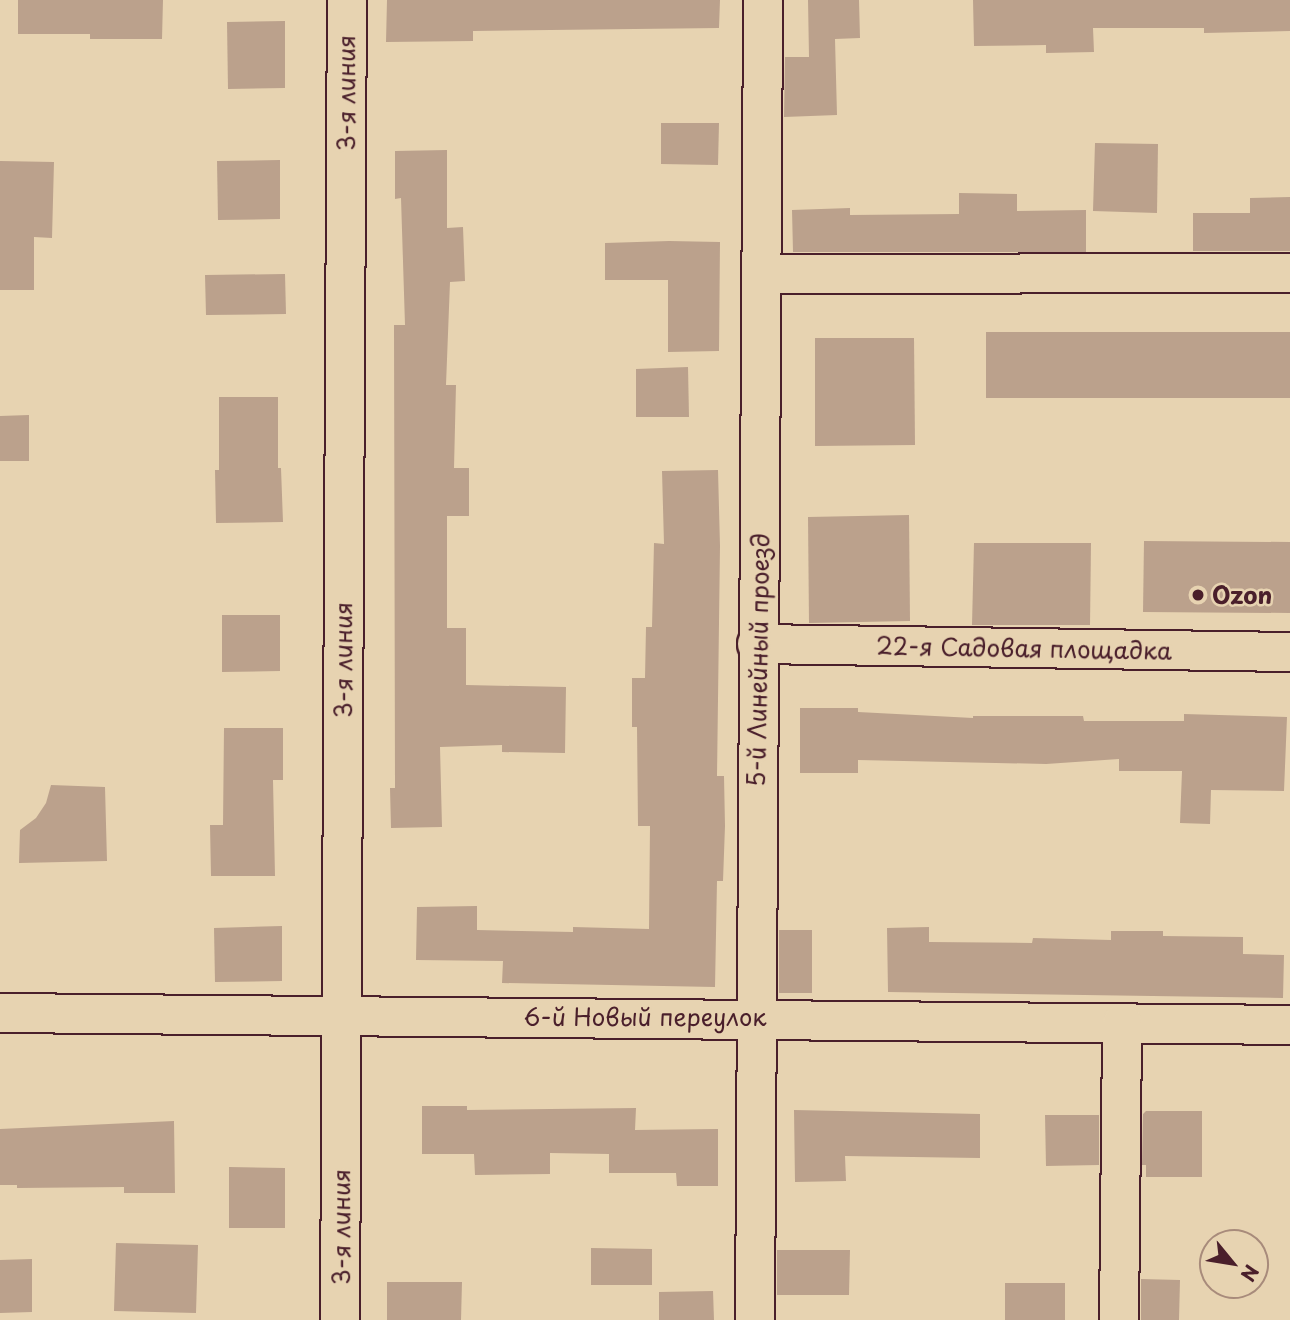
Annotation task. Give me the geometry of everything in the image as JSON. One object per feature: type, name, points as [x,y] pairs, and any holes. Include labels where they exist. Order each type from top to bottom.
[{"type":"street","name":"3-я линия","points":[[340,1320],[347,0]]},
{"type":"street","name":"5-й Линейный проезд","points":[[755,1320],[763,0]]},
{"type":"street","points":[[763,274],[1290,273]]},
{"type":"street","name":"22-я Садовая площадка","points":[[757,644],[1290,652]]},
{"type":"street","name":"6-й Новый переулок","points":[[0,1013],[755,1017],[1290,1024]]},
{"type":"street","points":[[1119,1320],[1122,1023]]},
{"type":"building","points":[[18,0],[163,0],[162,39],[90,39],[90,34],[18,34]]},
{"type":"building","points":[[387,0],[720,0],[719,28],[473,31],[473,41],[386,42]]},
{"type":"building","points":[[808,0],[859,0],[860,38],[835,39],[837,115],[784,117],[785,57],[809,57]]},
{"type":"building","points":[[973,0],[1290,0],[1290,31],[1204,33],[1204,28],[1093,28],[1094,52],[1046,53],[1046,45],[974,46]]},
{"type":"building","points":[[285,21],[285,88],[228,89],[227,22]]},
{"type":"building","points":[[661,123],[719,123],[718,165],[661,164]]},
{"type":"building","points":[[1095,143],[1158,144],[1157,213],[1093,211]]},
{"type":"building","points":[[447,150],[447,228],[463,227],[465,281],[450,282],[446,385],[456,385],[454,468],[469,468],[469,516],[447,516],[447,628],[466,628],[466,685],[566,687],[565,753],[502,752],[502,745],[440,747],[442,827],[391,828],[390,788],[395,788],[394,325],[405,325],[401,198],[395,199],[395,151]]},
{"type":"building","points":[[280,160],[280,219],[218,220],[217,161]]},
{"type":"building","points":[[0,161],[54,162],[52,238],[34,237],[34,290],[0,290]]},
{"type":"building","points":[[959,193],[1017,194],[1017,211],[1086,210],[1086,252],[793,252],[792,210],[850,208],[850,215],[959,214]]},
{"type":"building","points":[[1290,197],[1290,251],[1193,251],[1193,213],[1250,213],[1250,198]]},
{"type":"building","points":[[720,242],[719,351],[668,352],[668,280],[605,280],[605,243]]},
{"type":"building","points":[[285,274],[286,314],[206,315],[205,275]]},
{"type":"building","points":[[986,332],[1290,332],[1290,398],[986,398]]},
{"type":"building","points":[[815,338],[914,338],[915,445],[815,446]]},
{"type":"building","points":[[688,367],[689,417],[636,417],[636,369]]},
{"type":"building","points":[[219,397],[278,397],[278,468],[281,468],[283,522],[216,523],[215,470],[219,470]]},
{"type":"building","points":[[29,415],[29,461],[0,461],[0,416]]},
{"type":"building","points":[[718,470],[720,546],[717,776],[724,776],[725,826],[723,881],[717,881],[715,987],[502,983],[503,961],[416,960],[417,907],[477,906],[477,930],[573,932],[573,927],[649,929],[650,826],[638,826],[637,727],[632,727],[632,678],[645,678],[646,627],[652,627],[654,543],[664,544],[662,471]]},
{"type":"building","points":[[909,515],[910,621],[809,623],[808,517]]},
{"type":"building","points":[[1144,541],[1290,542],[1290,613],[1143,612]]},
{"type":"building","points":[[974,543],[1091,543],[1090,625],[972,625]]},
{"type":"building","points":[[222,615],[280,615],[280,671],[222,672]]},
{"type":"building","points":[[800,708],[858,708],[858,712],[973,718],[1083,716],[1084,721],[1184,721],[1184,714],[1287,717],[1284,791],[1211,790],[1210,824],[1180,823],[1182,771],[1119,771],[1119,759],[1046,764],[858,760],[858,773],[800,773]]},
{"type":"building","points":[[224,728],[283,728],[283,780],[273,780],[275,876],[211,876],[210,825],[223,825]]},
{"type":"building","points":[[51,785],[105,787],[107,861],[19,863],[20,830],[36,818],[46,803]]},
{"type":"building","points":[[282,926],[282,981],[215,982],[214,928]]},
{"type":"building","points":[[929,927],[929,942],[1032,943],[1033,938],[1111,940],[1111,931],[1163,931],[1163,936],[1243,937],[1243,954],[1284,955],[1283,998],[888,992],[887,928]]},
{"type":"building","points":[[779,930],[812,930],[812,993],[779,993]]},
{"type":"building","points":[[422,1106],[467,1106],[467,1110],[636,1108],[635,1130],[718,1129],[718,1186],[677,1186],[676,1173],[609,1173],[609,1154],[550,1153],[550,1174],[475,1175],[474,1154],[422,1154]]},
{"type":"building","points":[[794,1110],[980,1114],[980,1158],[845,1156],[846,1181],[795,1182]]},
{"type":"building","points":[[1146,1111],[1202,1111],[1202,1177],[1146,1177],[1146,1165],[1142,1165],[1143,1114]]},
{"type":"building","points":[[1045,1115],[1099,1115],[1099,1165],[1046,1166]]},
{"type":"building","points":[[174,1121],[175,1193],[124,1193],[124,1187],[17,1188],[17,1185],[0,1185],[0,1129]]},
{"type":"building","points":[[229,1167],[285,1168],[285,1228],[229,1228]]},
{"type":"building","points":[[116,1243],[198,1245],[196,1313],[114,1311]]},
{"type":"building","points":[[591,1248],[652,1249],[652,1285],[591,1285]]},
{"type":"building","points":[[777,1250],[850,1250],[849,1295],[777,1295]]},
{"type":"building","points":[[32,1259],[32,1312],[0,1313],[0,1260]]},
{"type":"building","points":[[1141,1279],[1180,1280],[1179,1320],[1141,1320]]},
{"type":"building","points":[[387,1282],[462,1282],[461,1320],[387,1320]]},
{"type":"building","points":[[1005,1283],[1065,1283],[1065,1320],[1005,1320]]},
{"type":"building","points":[[713,1291],[714,1320],[659,1320],[659,1292]]},
{"type":"place","name":"Ozon","points":[[1198,595]]}]
